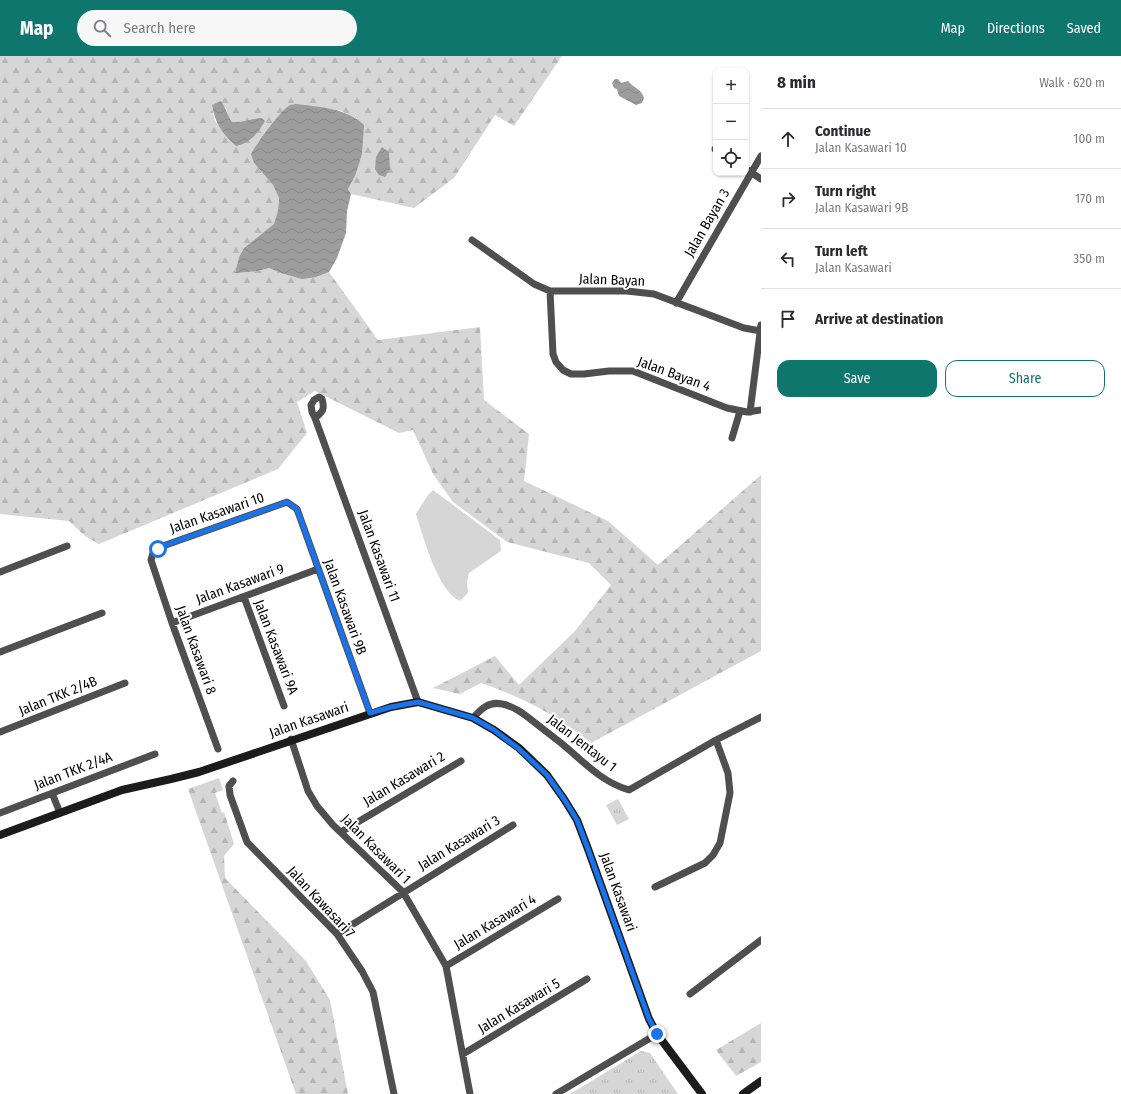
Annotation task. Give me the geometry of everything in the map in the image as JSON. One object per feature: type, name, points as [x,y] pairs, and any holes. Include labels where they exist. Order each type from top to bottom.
[{"type":"street","name":"Jalan Bayan 3","points":[[749,170],[761,156]]},
{"type":"street","points":[[749,172],[761,179]]},
{"type":"street","name":"Jalan Bayan 3","points":[[676,303],[745,176]]},
{"type":"street","name":"Jalan Bayan","points":[[472,240],[534,284],[550,291],[641,292],[654,294],[744,328],[760,329]]},
{"type":"street","name":"Jalan Bayan 4","points":[[550,291],[554,354],[556,362],[563,370],[571,374],[584,374],[609,370],[633,371],[727,408],[750,412],[761,410]]},
{"type":"street","points":[[750,412],[760,329]]},
{"type":"street","points":[[732,438],[740,411]]},
{"type":"street","name":"Jalan Kasawari 11","points":[[316,418],[418,702]]},
{"type":"street","name":"Jalan Kasawari 10","points":[[151,560],[153,553],[163,546],[287,502],[297,509]]},
{"type":"street","name":"Jalan Kasawari 9B","points":[[297,509],[370,713]]},
{"type":"street","points":[[0,572],[67,546]]},
{"type":"street","name":"Jalan Kasawari 8","points":[[151,560],[172,623],[218,749]]},
{"type":"street","name":"Jalan Kasawari 9","points":[[172,623],[318,569]]},
{"type":"street","name":"Jalan Kasawari 9A","points":[[244,597],[284,706]]},
{"type":"street","points":[[0,652],[102,613]]},
{"type":"street","name":"Jalan TKK 2/4B","points":[[0,732],[125,683]]},
{"type":"street","name":"Jalan Kasawari","points":[[0,835],[122,790],[199,772],[291,739],[391,707],[418,702],[473,718],[494,730],[518,748],[547,775],[577,820],[649,1019],[657,1034],[702,1094]]},
{"type":"street","name":"Jalan Jentayu 1","points":[[473,718],[482,708],[494,704],[502,704],[521,713],[560,742],[601,777],[629,790],[716,740],[761,717]]},
{"type":"street","name":"Jalan Kasawari 1","points":[[291,739],[308,791],[317,806],[341,832],[403,892],[446,966],[470,1094]]},
{"type":"street","points":[[655,888],[705,863],[713,855],[720,843],[730,793],[728,773],[716,740]]},
{"type":"street","name":"Jalan TKK 2/4A","points":[[0,813],[154,754]]},
{"type":"street","name":"Jalan Kasawari 2","points":[[341,832],[461,761]]},
{"type":"street","name":"Jalan Kawasari 7","points":[[233,781],[229,786],[230,795],[247,842],[337,934],[362,971],[373,992],[394,1094]]},
{"type":"street","points":[[52,793],[60,813]]},
{"type":"street","name":"Jalan Kasawari 3","points":[[337,934],[513,825]]},
{"type":"street","name":"Jalan Kasawari 4","points":[[446,966],[558,899]]},
{"type":"street","points":[[690,994],[761,940]]},
{"type":"street","name":"Jalan Kasawari 5","points":[[463,1054],[587,979]]},
{"type":"street","points":[[556,1094],[657,1034]]},
{"type":"street","points":[[743,1094],[761,1081]]},
{"type":"green space","points":[[0,56],[562,56],[514,126],[495,115],[454,178],[414,208],[351,194],[348,189],[355,176],[358,119],[341,111],[290,105],[257,144],[254,163],[273,185],[279,198],[275,224],[244,248],[239,257],[235,272],[258,271],[269,268],[281,273],[316,277],[329,272],[378,340],[480,327],[484,400],[529,434],[524,481],[608,521],[658,565],[761,475],[761,651],[591,743],[552,715],[511,694],[481,683],[460,694],[433,688],[495,656],[519,685],[575,631],[611,585],[589,563],[507,542],[453,502],[433,474],[413,430],[399,433],[315,391],[297,402],[307,433],[278,469],[99,544],[85,536],[69,521],[0,514]],"holes":[[[212,105],[226,107],[228,117],[232,122],[262,118],[265,121],[227,138],[214,119]]]},
{"type":"green space","points":[[433,490],[500,540],[501,551],[469,573],[467,582],[468,593],[460,601],[452,596],[438,575],[427,549],[416,514]]},
{"type":"green space","points":[[219,778],[223,790],[215,793],[222,813],[224,812],[234,844],[224,856],[225,878],[306,961],[330,1000],[348,1094],[296,1094],[188,789]]},
{"type":"green space","points":[[618,799],[629,819],[617,825],[606,805]]},
{"type":"green space","points":[[761,1023],[761,1062],[736,1076],[716,1050]]},
{"type":"green space","points":[[641,1051],[650,1053],[678,1094],[570,1094]]},
{"type":"water","points":[[615,79],[618,79],[621,83],[628,81],[643,95],[644,98],[642,103],[636,105],[619,96],[617,89],[614,88],[612,83]]},
{"type":"water","points":[[221,101],[232,122],[262,118],[265,121],[253,137],[245,143],[236,146],[227,137],[217,123],[212,105]]},
{"type":"water","points":[[296,104],[332,109],[357,119],[364,125],[362,154],[355,176],[348,189],[351,194],[347,211],[346,233],[337,258],[329,272],[316,277],[302,279],[269,268],[258,271],[235,273],[239,257],[244,248],[274,224],[278,211],[279,198],[273,185],[254,163],[251,154],[275,120],[286,108],[290,105]]},
{"type":"water","points":[[382,147],[389,152],[390,169],[385,177],[379,175],[375,169],[376,157]]},
{"type":"route","points":[[158,549],[287,502],[297,509],[370,713],[418,702],[473,718],[494,730],[518,748],[547,775],[564,799],[577,820],[649,1019],[657,1034]]}]
